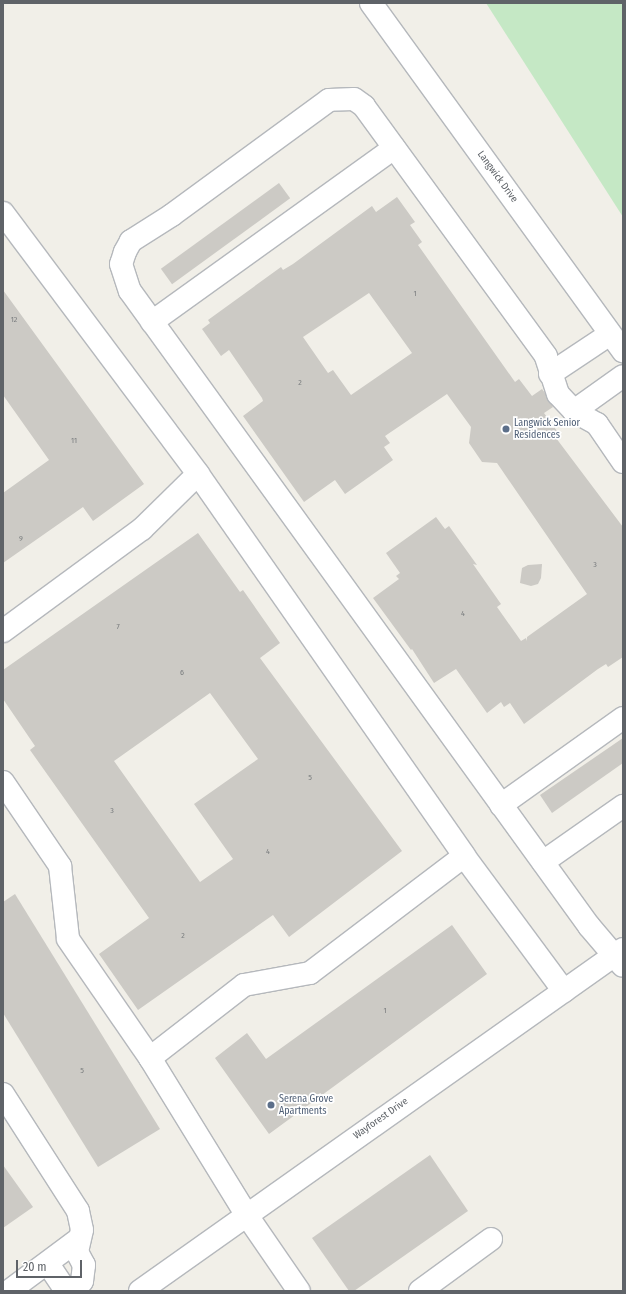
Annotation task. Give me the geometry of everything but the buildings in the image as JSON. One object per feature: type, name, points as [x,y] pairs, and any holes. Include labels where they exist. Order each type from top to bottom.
[{"type":"street","name":"Langwick Drive","points":[[371,3],[623,351]]},
{"type":"street","points":[[620,957],[589,926],[152,322],[130,290],[123,275],[121,264],[131,241],[172,215],[329,100],[354,99],[364,106],[542,350],[558,394],[574,411],[597,424],[623,462]]},
{"type":"street","points":[[152,322],[394,148]]},
{"type":"street","points":[[3,213],[198,474],[464,856],[564,990]]},
{"type":"street","points":[[550,374],[610,334]]},
{"type":"street","points":[[574,411],[623,376]]},
{"type":"street","points":[[3,631],[142,529],[198,474]]},
{"type":"street","points":[[501,805],[623,718]]},
{"type":"street","points":[[3,782],[60,866],[68,939],[150,1058],[246,1214],[299,1291]]},
{"type":"street","points":[[543,862],[623,806]]},
{"type":"street","points":[[150,1058],[244,985],[310,974],[464,856]]},
{"type":"street","name":"Wayforest Drive","points":[[140,1291],[246,1214],[564,990],[620,957]]},
{"type":"street","points":[[3,1094],[78,1211],[82,1230],[78,1245],[84,1265],[82,1281],[72,1290],[48,1264]]},
{"type":"street","points":[[420,1291],[491,1239]]},
{"type":"street","points":[[9,1291],[32,1285],[48,1264],[78,1245]]},
{"type":"green space","points":[[486,3],[623,3],[623,217]]},
{"type":"place","name":"Langwick Senior Residences","points":[[506,429]]},
{"type":"place","name":"Serena Grove Apartments","points":[[271,1105]]}]
